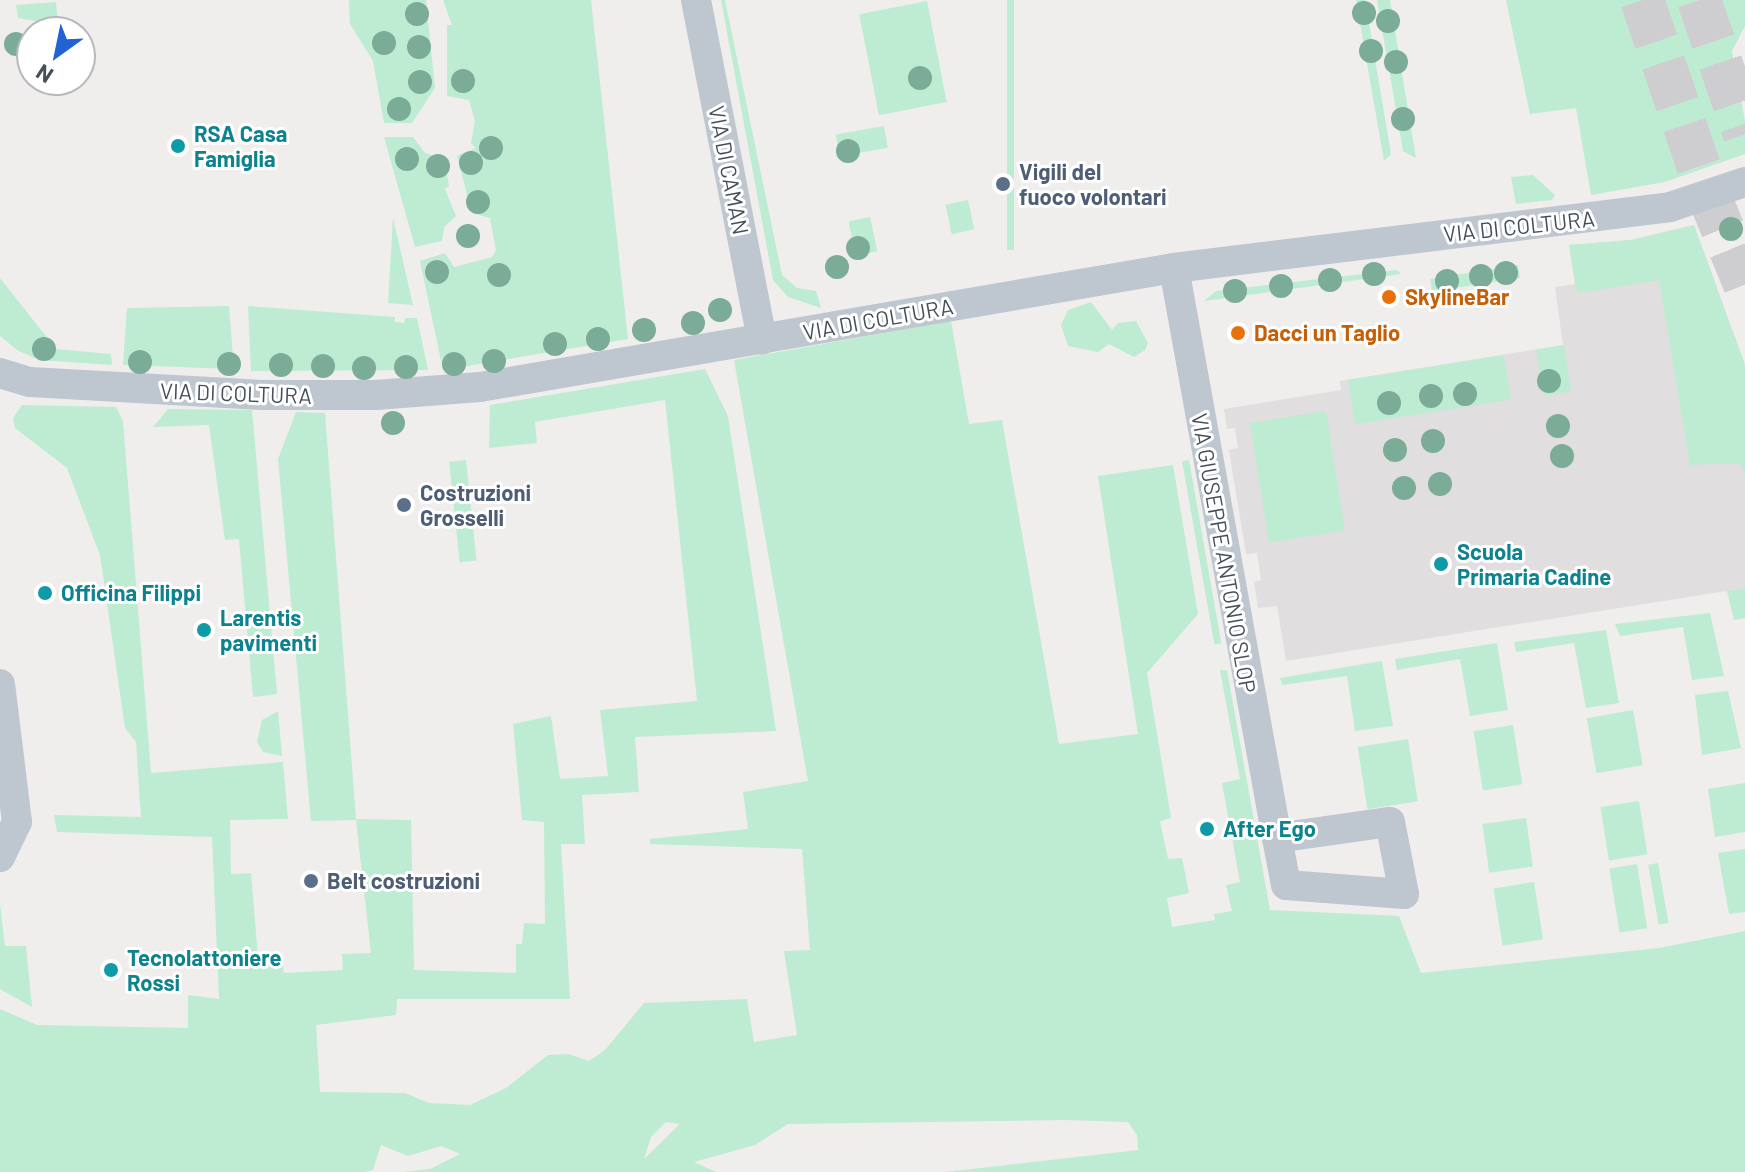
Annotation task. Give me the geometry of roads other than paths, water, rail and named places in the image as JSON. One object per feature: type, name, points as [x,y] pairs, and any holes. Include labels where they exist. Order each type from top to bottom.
[{"type":"street","name":"VIA DI CAMAN","points":[[696,0],[762,340]]},
{"type":"street","name":"VIA DI COLTURA","points":[[1,381],[121,389],[376,395],[480,387],[1174,268],[1670,207],[1745,182]]},
{"type":"street","name":"VIA GIUSEPPE ANTONIO SLOP","points":[[1174,268],[1277,838],[1286,885],[1404,894],[1390,822],[1277,838]]},
{"type":"street","points":[[0,684],[17,822],[0,857]]},
{"type":"tunnel","points":[[1642,0],[1706,188],[1745,284]]},
{"type":"tunnel","points":[[1699,0],[1745,134]]},
{"type":"place","name":"RSA Casa Famiglia","points":[[178,146]]},
{"type":"place","name":"Vigili del fuoco volontari","points":[[1003,184]]},
{"type":"place","name":"SkylineBar","points":[[1389,297]]},
{"type":"place","name":"Dacci un Taglio","points":[[1238,333]]},
{"type":"place","name":"Costruzioni Grosselli","points":[[404,505]]},
{"type":"place","name":"Scuola Primaria Cadine","points":[[1441,564]]},
{"type":"place","name":"Officina Filippi","points":[[45,593]]},
{"type":"place","name":"Larentis pavimenti","points":[[204,630]]},
{"type":"place","name":"After Ego","points":[[1207,829]]},
{"type":"place","name":"Belt costruzioni","points":[[311,881]]},
{"type":"place","name":"Tecnolattoniere Rossi","points":[[111,970]]}]
